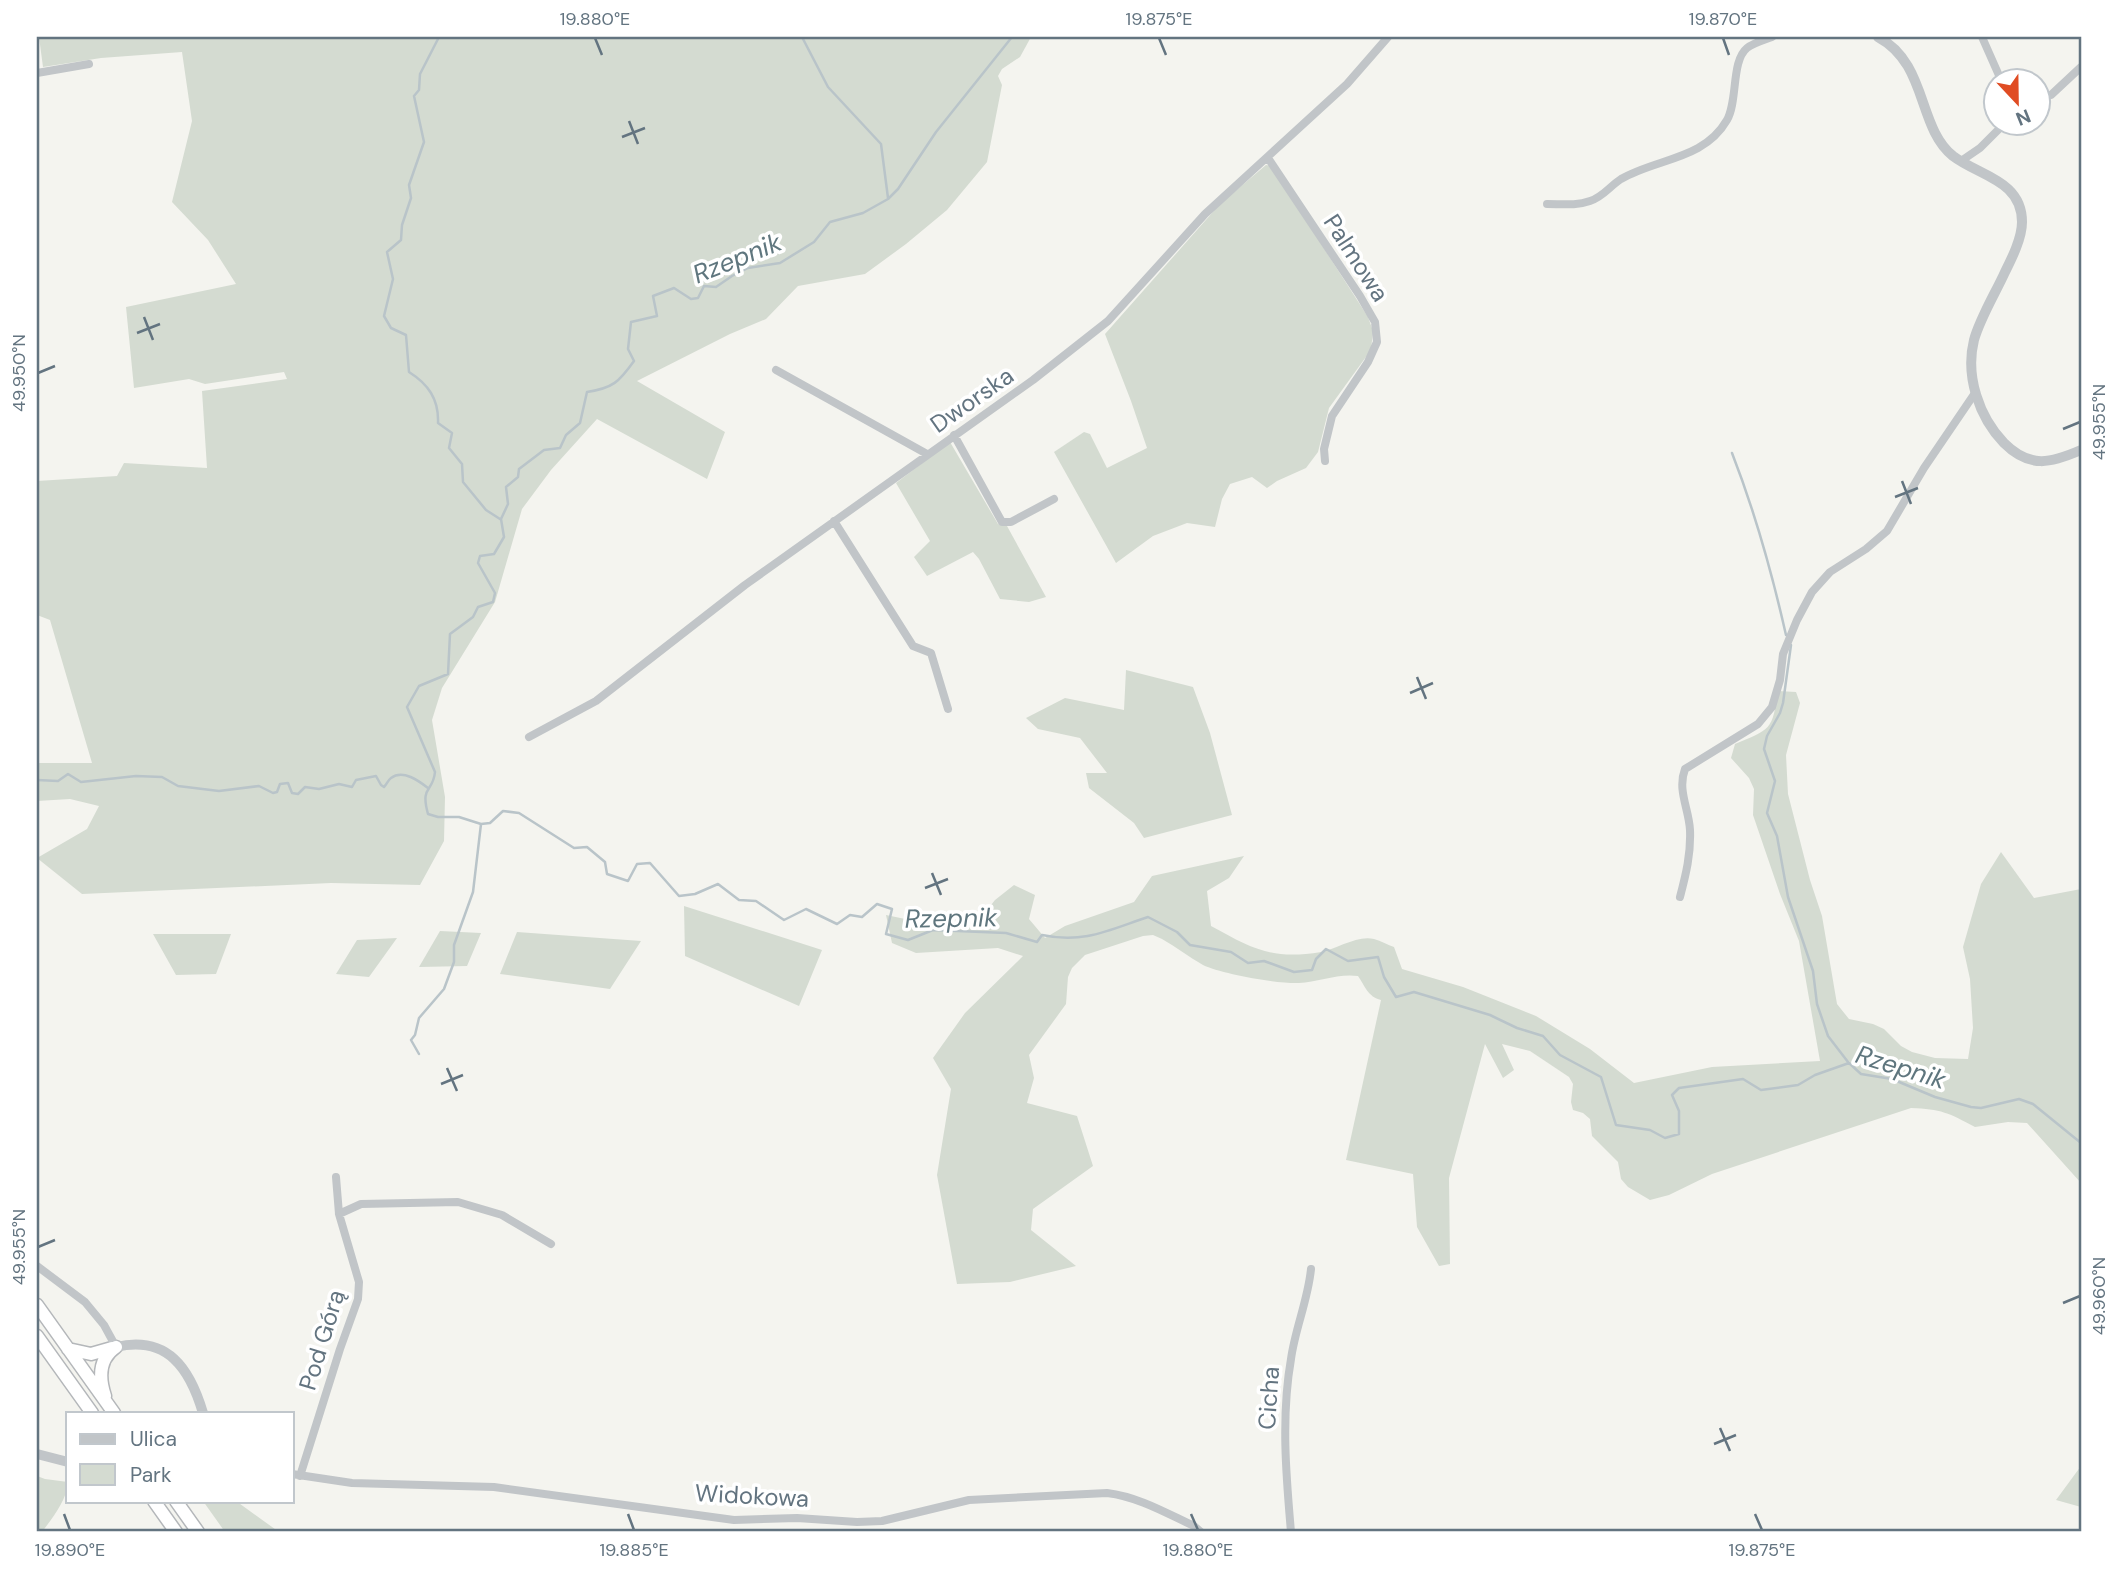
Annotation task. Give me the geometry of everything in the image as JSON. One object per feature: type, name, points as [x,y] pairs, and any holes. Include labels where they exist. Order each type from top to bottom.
[{"type":"highway","points":[[37,1305],[111,1410]]},
{"type":"highway","points":[[37,1336],[91,1412]]},
{"type":"highway","points":[[68,1349],[91,1354],[116,1347]]},
{"type":"highway","points":[[111,1410],[102,1387],[101,1371],[106,1355],[116,1347]]},
{"type":"highway","points":[[37,1349],[53,1359]]},
{"type":"highway","points":[[155,1502],[176,1532]]},
{"type":"highway","points":[[177,1502],[198,1532]]},
{"type":"street","name":"Dworska","points":[[529,737],[596,701],[745,585],[1036,378],[1108,321],[1205,215],[1347,85],[1388,37]]},
{"type":"street","points":[[1547,204],[1576,205],[1592,201],[1620,180],[1697,150],[1716,135],[1728,119],[1733,107],[1740,57],[1747,48],[1772,37]]},
{"type":"street","points":[[1878,37],[1893,47],[1904,60],[1938,137],[1951,154],[2002,182],[2019,204],[2022,223],[2013,255],[1974,339],[1971,369],[1975,393],[1984,415],[2001,440],[2011,450],[2030,461],[2046,462],[2081,450]]},
{"type":"street","points":[[1982,37],[1995,66]]},
{"type":"street","points":[[37,73],[89,64]]},
{"type":"street","points":[[2052,93],[2081,67]]},
{"type":"street","points":[[1961,161],[1992,136]]},
{"type":"street","name":"Palmowa","points":[[1268,158],[1375,322],[1377,342],[1368,362],[1332,416],[1324,449],[1325,461]]},
{"type":"street","points":[[776,370],[927,454]]},
{"type":"street","points":[[1680,897],[1690,858],[1690,826],[1681,779],[1685,769],[1758,724],[1772,707],[1780,680],[1783,654],[1812,592],[1830,572],[1866,550],[1887,531],[1923,468],[1975,393]]},
{"type":"street","points":[[954,435],[1003,522],[1011,522],[1054,499]]},
{"type":"street","points":[[834,521],[912,646],[931,653],[948,709]]},
{"type":"street","name":"Pod Górą","points":[[296,1475],[358,1299],[359,1282],[339,1214],[336,1177]]},
{"type":"street","points":[[339,1214],[361,1204],[458,1202],[502,1215],[551,1244]]},
{"type":"street","points":[[37,1266],[85,1302],[104,1325],[116,1347],[143,1345],[179,1362],[190,1380],[203,1412]]},
{"type":"street","name":"Cicha","points":[[1291,1532],[1284,1460],[1288,1393],[1291,1359],[1310,1284],[1311,1269]]},
{"type":"street","points":[[37,1454],[66,1461]]},
{"type":"street","name":"Widokowa","points":[[296,1475],[352,1483],[494,1487],[734,1520],[797,1518],[882,1521],[969,1500],[1107,1493],[1143,1502],[1194,1526],[1201,1532]]},
{"type":"green space","points":[[39,37],[1031,37],[1020,57],[1002,69],[998,76],[1002,85],[987,162],[947,210],[865,274],[798,286],[766,319],[637,381],[725,432],[707,479],[597,419],[551,470],[522,509],[495,602],[442,688],[432,720],[445,797],[444,841],[420,885],[331,883],[82,894],[37,858],[87,829],[99,806],[70,799],[37,801],[37,763],[92,763],[50,620],[37,615],[37,481],[117,476],[124,463],[207,468],[202,391],[287,379],[284,372],[205,384],[189,379],[134,388],[126,307],[236,284],[208,240],[172,202],[192,121],[182,52],[101,58],[43,67]]},
{"type":"green space","points":[[1266,165],[1271,166],[1368,317],[1373,331],[1371,350],[1329,408],[1318,452],[1306,468],[1267,488],[1252,477],[1230,484],[1222,499],[1215,527],[1187,523],[1153,536],[1116,563],[1054,452],[1084,432],[1090,434],[1107,468],[1147,448],[1105,334],[1220,204]]},
{"type":"green space","points":[[950,442],[998,524],[1007,526],[1046,597],[1029,602],[1000,599],[973,552],[927,576],[914,557],[930,541],[896,483]]},
{"type":"green space","points":[[1126,670],[1193,687],[1210,733],[1232,815],[1144,838],[1134,823],[1089,788],[1086,773],[1107,773],[1080,738],[1038,729],[1026,718],[1065,698],[1124,710]]},
{"type":"green space","points":[[1777,691],[1796,692],[1800,703],[1786,755],[1788,794],[1822,916],[1837,1004],[1849,1019],[1884,1029],[1901,1046],[1912,1052],[1935,1058],[1968,1059],[1973,1028],[1970,979],[1963,947],[1981,884],[2001,852],[2034,898],[2081,889],[2081,1183],[2027,1123],[2008,1122],[1975,1127],[1945,1113],[1911,1108],[1712,1174],[1669,1195],[1650,1200],[1628,1187],[1621,1179],[1618,1162],[1592,1136],[1590,1119],[1573,1110],[1573,1084],[1569,1077],[1530,1051],[1502,1044],[1514,1070],[1503,1078],[1485,1044],[1449,1178],[1450,1264],[1439,1266],[1417,1227],[1413,1174],[1346,1160],[1381,1000],[1370,994],[1358,976],[1299,983],[1236,975],[1203,965],[1153,935],[1085,955],[1072,968],[1068,977],[1066,1004],[1029,1055],[1034,1078],[1027,1103],[1077,1116],[1093,1166],[1033,1209],[1031,1230],[1076,1266],[1010,1282],[957,1284],[937,1175],[951,1089],[933,1058],[965,1013],[1023,956],[998,948],[916,953],[892,943],[886,915],[934,925],[957,925],[980,919],[995,900],[1014,885],[1035,895],[1029,919],[1045,938],[1065,926],[1134,902],[1152,876],[1244,856],[1229,878],[1207,891],[1211,926],[1263,951],[1304,954],[1321,952],[1361,939],[1377,940],[1394,947],[1402,969],[1463,987],[1536,1016],[1590,1049],[1634,1083],[1712,1067],[1820,1061],[1799,941],[1753,815],[1754,789],[1749,778],[1731,758],[1735,744],[1768,727],[1774,714]]},
{"type":"green space","points":[[684,906],[822,950],[799,1006],[685,956]]},
{"type":"green space","points":[[440,931],[481,933],[467,966],[419,967]]},
{"type":"green space","points":[[517,932],[641,941],[610,989],[500,974]]},
{"type":"green space","points":[[153,934],[231,934],[216,974],[176,975]]},
{"type":"green space","points":[[397,938],[369,977],[336,974],[357,940]]},
{"type":"green space","points":[[2081,1466],[2081,1507],[2056,1500]]},
{"type":"green space","points":[[37,1476],[66,1482],[62,1502],[42,1532],[37,1532]]},
{"type":"green space","points":[[204,1502],[237,1502],[279,1532],[225,1532]]},
{"type":"waterway","points":[[439,37],[420,74],[419,90],[414,96],[424,142],[409,185],[411,198],[402,225],[401,240],[387,252],[393,279],[384,316],[391,328],[406,335],[409,372],[431,393],[437,407],[438,423],[452,433],[449,448],[462,464],[463,482],[486,510],[500,519]]},
{"type":"waterway","points":[[802,37],[828,87],[881,144],[888,198]]},
{"type":"waterway","name":"Rzepnik","points":[[1012,37],[936,132],[898,189],[888,199],[863,213],[830,222],[814,242],[780,263],[748,268],[716,287],[704,286],[698,298],[691,299],[674,288],[653,296],[657,316],[631,322],[628,349],[634,361],[629,368],[609,386],[587,392],[580,423],[566,435],[560,448],[544,450],[519,469],[518,477],[506,487],[508,504],[501,519],[504,537],[494,554],[480,556],[478,563],[495,593],[493,602],[478,607],[473,617],[450,634],[448,674],[419,686],[407,707],[435,772],[425,798],[428,814],[459,817],[481,824],[490,823],[503,811],[519,813],[574,848],[587,847],[605,862],[607,874],[628,881],[637,864],[650,863],[679,896],[695,894],[718,884],[739,900],[756,901],[784,920],[806,909],[837,924],[850,915],[862,917],[877,904],[892,909],[886,934],[908,940],[933,930],[1006,933],[1037,942],[1042,935],[1084,937],[1148,917],[1177,932],[1190,945],[1231,952],[1248,963],[1264,961],[1294,972],[1312,970],[1316,959],[1326,949],[1348,961],[1378,957],[1384,977],[1396,997],[1414,992],[1490,1015],[1517,1028],[1543,1036],[1560,1055],[1601,1077],[1616,1125],[1650,1130],[1665,1138],[1679,1134],[1679,1111],[1672,1095],[1679,1088],[1743,1079],[1761,1090],[1798,1085],[1815,1075],[1849,1063],[1861,1074],[1892,1079],[1935,1097],[1971,1107],[1981,1108],[2019,1099],[2033,1104],[2081,1143]]},
{"type":"waterway","points":[[1732,453],[1762,543],[1786,635]]},
{"type":"waterway","points":[[1791,645],[1783,703],[1767,736],[1764,749],[1775,781],[1767,813],[1777,836],[1788,897],[1813,971],[1817,1004],[1828,1036],[1848,1062]]},
{"type":"waterway","points":[[37,780],[58,781],[68,774],[81,782],[136,776],[162,777],[178,786],[219,791],[259,786],[273,793],[277,792],[280,784],[288,783],[292,793],[298,794],[305,787],[319,789],[339,784],[352,787],[356,780],[376,776],[384,787],[391,778],[401,775],[411,777],[428,788]]},
{"type":"waterway","points":[[419,1054],[411,1040],[419,1018],[444,989],[454,962],[454,945],[473,892],[481,824]]}]
